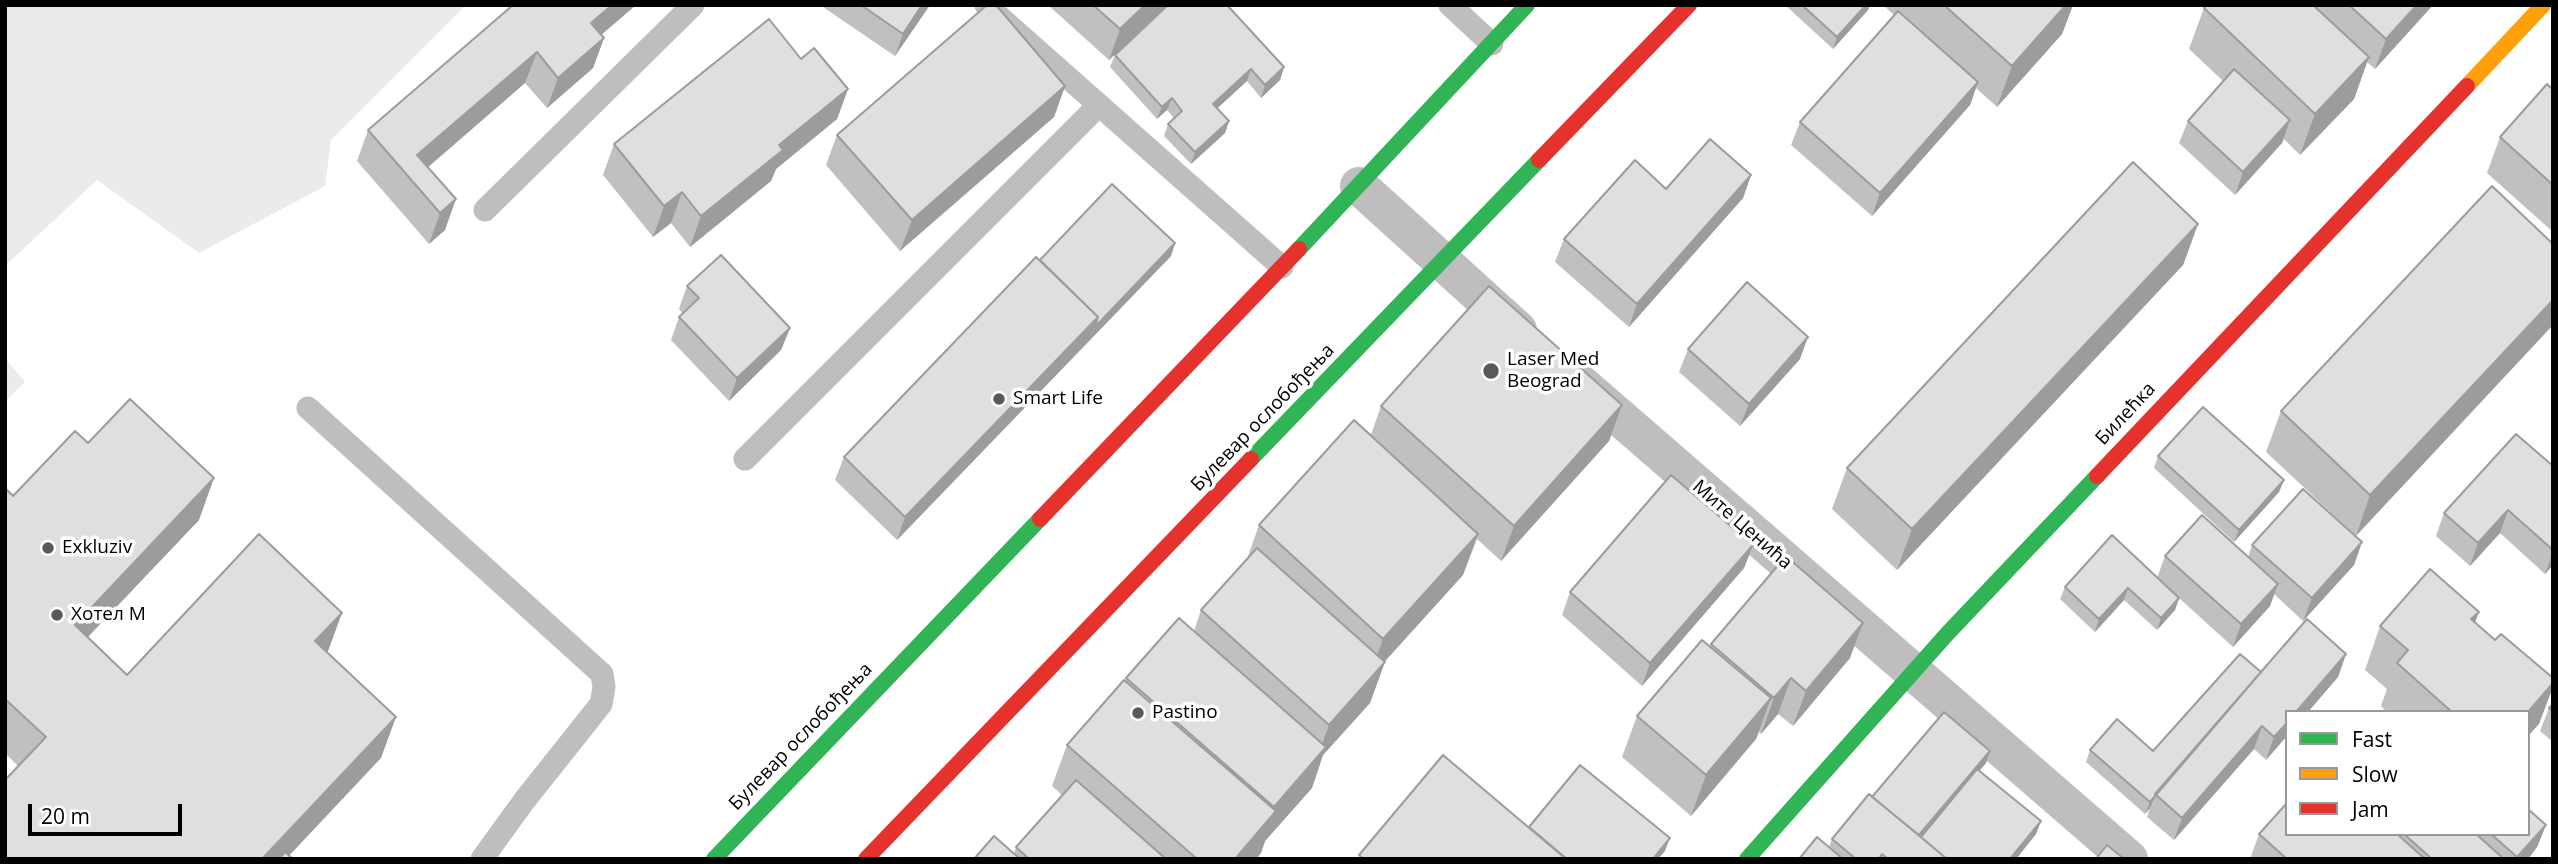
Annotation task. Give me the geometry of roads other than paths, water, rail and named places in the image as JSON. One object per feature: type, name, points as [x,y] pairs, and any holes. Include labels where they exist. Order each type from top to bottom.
[{"type":"main road","name":"Булевар ослобођења","points":[[714,859],[1282,267],[1527,5]]},
{"type":"main road","name":"Булевар ослобођења","points":[[866,859],[1689,5]]},
{"type":"main road","name":"Билећка","points":[[1747,859],[1947,634],[2543,5]]},
{"type":"street","name":"Мите Ценића","points":[[1359,186],[1442,262],[1912,673],[2129,859]]},
{"type":"lane","points":[[485,210],[692,5]]},
{"type":"lane","points":[[986,5],[1282,267]]},
{"type":"lane","points":[[1450,5],[1492,44]]},
{"type":"lane","points":[[745,459],[1099,105]]},
{"type":"lane","points":[[308,408],[602,674],[604,687],[601,704],[482,859]]},
{"type":"place","name":"Laser Med Beograd","points":[[1491,371]]},
{"type":"place","name":"Smart Life","points":[[999,399]]},
{"type":"place","name":"Exkluziv","points":[[48,548]]},
{"type":"place","name":"Хотел М","points":[[57,615]]},
{"type":"place","name":"Pastino","points":[[1138,713]]}]
